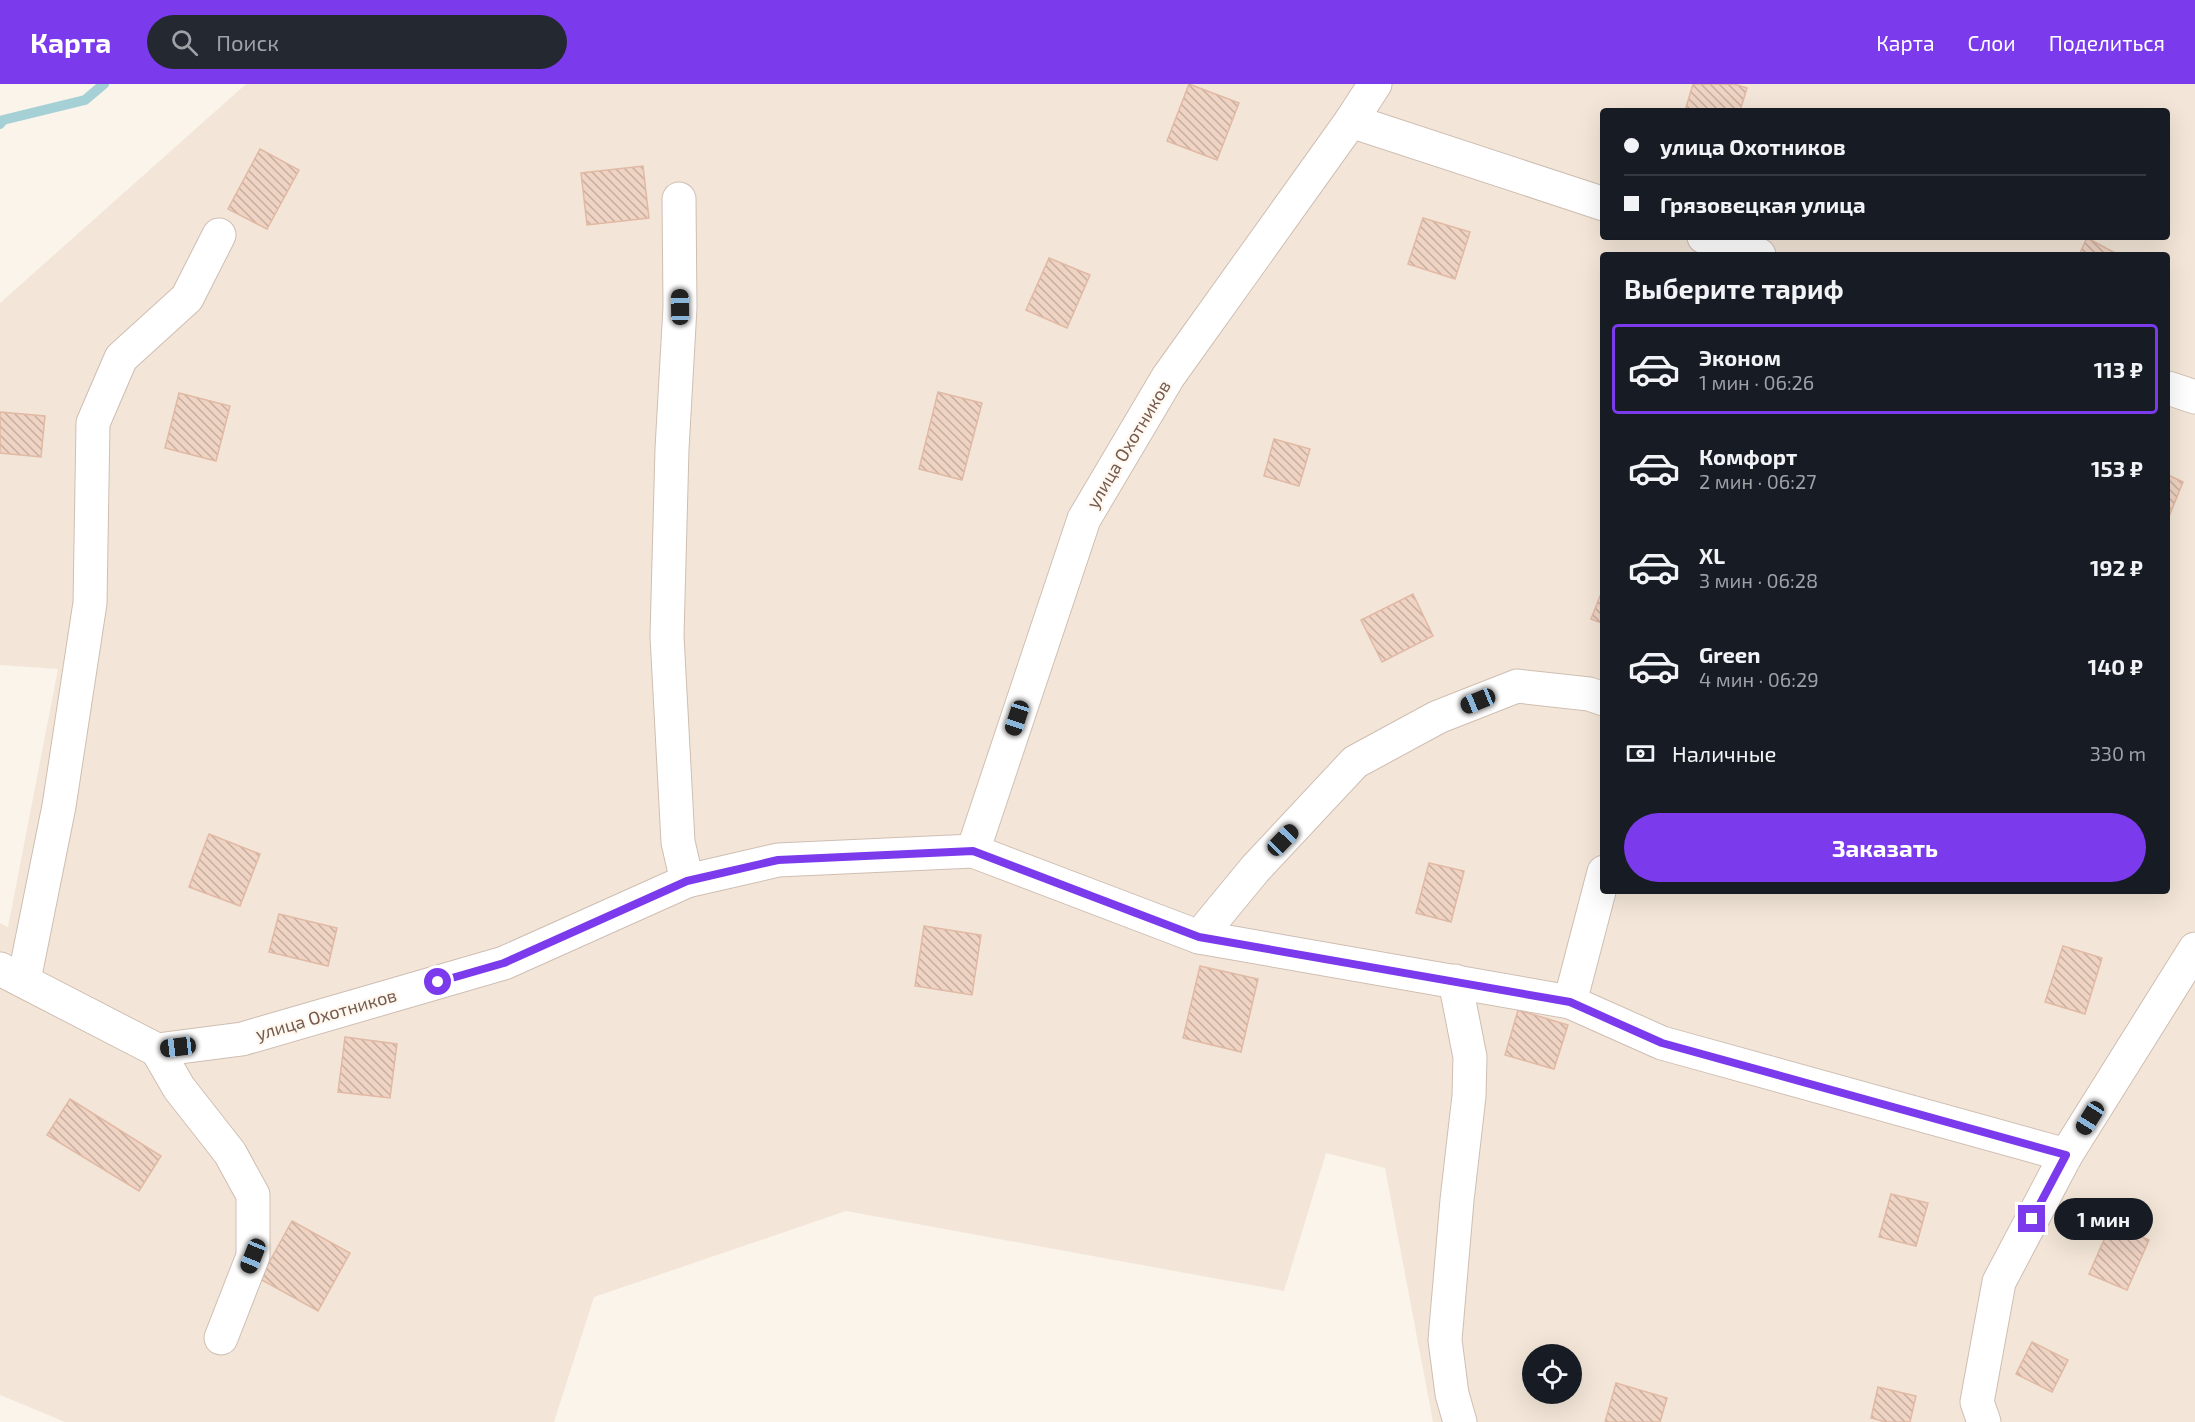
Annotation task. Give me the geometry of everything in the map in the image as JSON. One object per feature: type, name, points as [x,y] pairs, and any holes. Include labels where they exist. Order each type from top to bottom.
[{"type":"street","name":"улица Охотников","points":[[973,851],[1084,519],[1168,377],[1375,84]]},
{"type":"street","points":[[1351,121],[1600,203]]},
{"type":"street","points":[[679,199],[680,307],[672,449],[667,636],[678,842],[687,881]]},
{"type":"street","points":[[219,235],[187,298],[121,358],[93,423],[90,603],[59,806],[12,974],[157,1050],[179,1088],[230,1153],[253,1195],[253,1256],[221,1338]]},
{"type":"street","points":[[1713,240],[1750,252]]},
{"type":"street","points":[[2170,389],[2195,397]]},
{"type":"street","points":[[1199,937],[1255,869],[1356,762],[1438,717],[1517,686],[1589,694],[1600,698]]},
{"type":"street","name":"улица Охотников","points":[[157,1050],[242,1039],[504,963],[687,881],[778,860],[973,851],[1199,937],[1570,1002],[1662,1043],[2066,1155]]},
{"type":"street","points":[[1570,1002],[1600,887]]},
{"type":"street","points":[[1984,1422],[1977,1402],[1999,1282],[2066,1155],[2195,949]]},
{"type":"street","points":[[1455,981],[1470,1057],[1469,1096],[1445,1340],[1452,1394],[1460,1422]]},
{"type":"shaded area","points":[[246,84],[2195,84],[2195,1422],[1433,1422],[1385,1168],[1326,1153],[1284,1291],[846,1211],[594,1297],[554,1422],[65,1422],[0,1395],[0,923],[8,927],[58,669],[0,665],[0,303]]},
{"type":"building","points":[[1189,84],[1239,103],[1217,160],[1167,141]]},
{"type":"building","points":[[1693,84],[1734,84],[1747,88],[1741,108],[1686,108]]},
{"type":"building","points":[[260,149],[299,170],[267,229],[228,209]]},
{"type":"building","points":[[643,166],[649,218],[587,225],[581,173]]},
{"type":"building","points":[[1423,218],[1470,232],[1455,279],[1408,264]]},
{"type":"building","points":[[2086,240],[2091,240],[2113,252],[2080,252]]},
{"type":"building","points":[[1049,258],[1090,275],[1067,328],[1026,310]]},
{"type":"building","points":[[938,392],[982,403],[962,480],[919,469]]},
{"type":"building","points":[[179,393],[230,406],[216,461],[165,448]]},
{"type":"building","points":[[0,412],[45,416],[41,457],[0,453]]},
{"type":"building","points":[[1274,439],[1310,449],[1299,486],[1264,476]]},
{"type":"building","points":[[2170,476],[2183,482],[2170,514]]},
{"type":"building","points":[[1413,594],[1433,636],[1382,662],[1361,620]]},
{"type":"building","points":[[1600,596],[1600,622],[1591,619]]},
{"type":"building","points":[[209,834],[260,854],[240,906],[189,887]]},
{"type":"building","points":[[1429,863],[1464,871],[1451,922],[1416,913]]},
{"type":"building","points":[[279,914],[337,928],[328,966],[269,952]]},
{"type":"building","points":[[924,926],[981,935],[972,995],[915,986]]},
{"type":"building","points":[[2063,946],[2102,958],[2085,1014],[2045,1002]]},
{"type":"building","points":[[1200,966],[1258,979],[1241,1052],[1183,1038]]},
{"type":"building","points":[[1518,1010],[1568,1025],[1554,1069],[1505,1055]]},
{"type":"building","points":[[345,1037],[397,1044],[390,1098],[338,1092]]},
{"type":"building","points":[[70,1099],[161,1156],[139,1191],[47,1135]]},
{"type":"building","points":[[1891,1194],[1928,1203],[1916,1246],[1879,1237]]},
{"type":"building","points":[[292,1221],[350,1253],[318,1311],[260,1279]]},
{"type":"building","points":[[2111,1224],[2149,1240],[2127,1290],[2089,1274]]},
{"type":"building","points":[[2032,1342],[2068,1360],[2052,1392],[2016,1374]]},
{"type":"building","points":[[1616,1383],[1667,1398],[1660,1422],[1605,1422]]},
{"type":"building","points":[[1878,1387],[1916,1396],[1910,1422],[1886,1422],[1871,1418]]},
{"type":"waterway","points":[[0,124],[3,120],[85,100],[104,84]]},
{"type":"route","points":[[438,982],[504,963],[687,881],[778,860],[973,851],[1199,937],[1570,1002],[1662,1043],[2066,1155],[2032,1219]]}]
